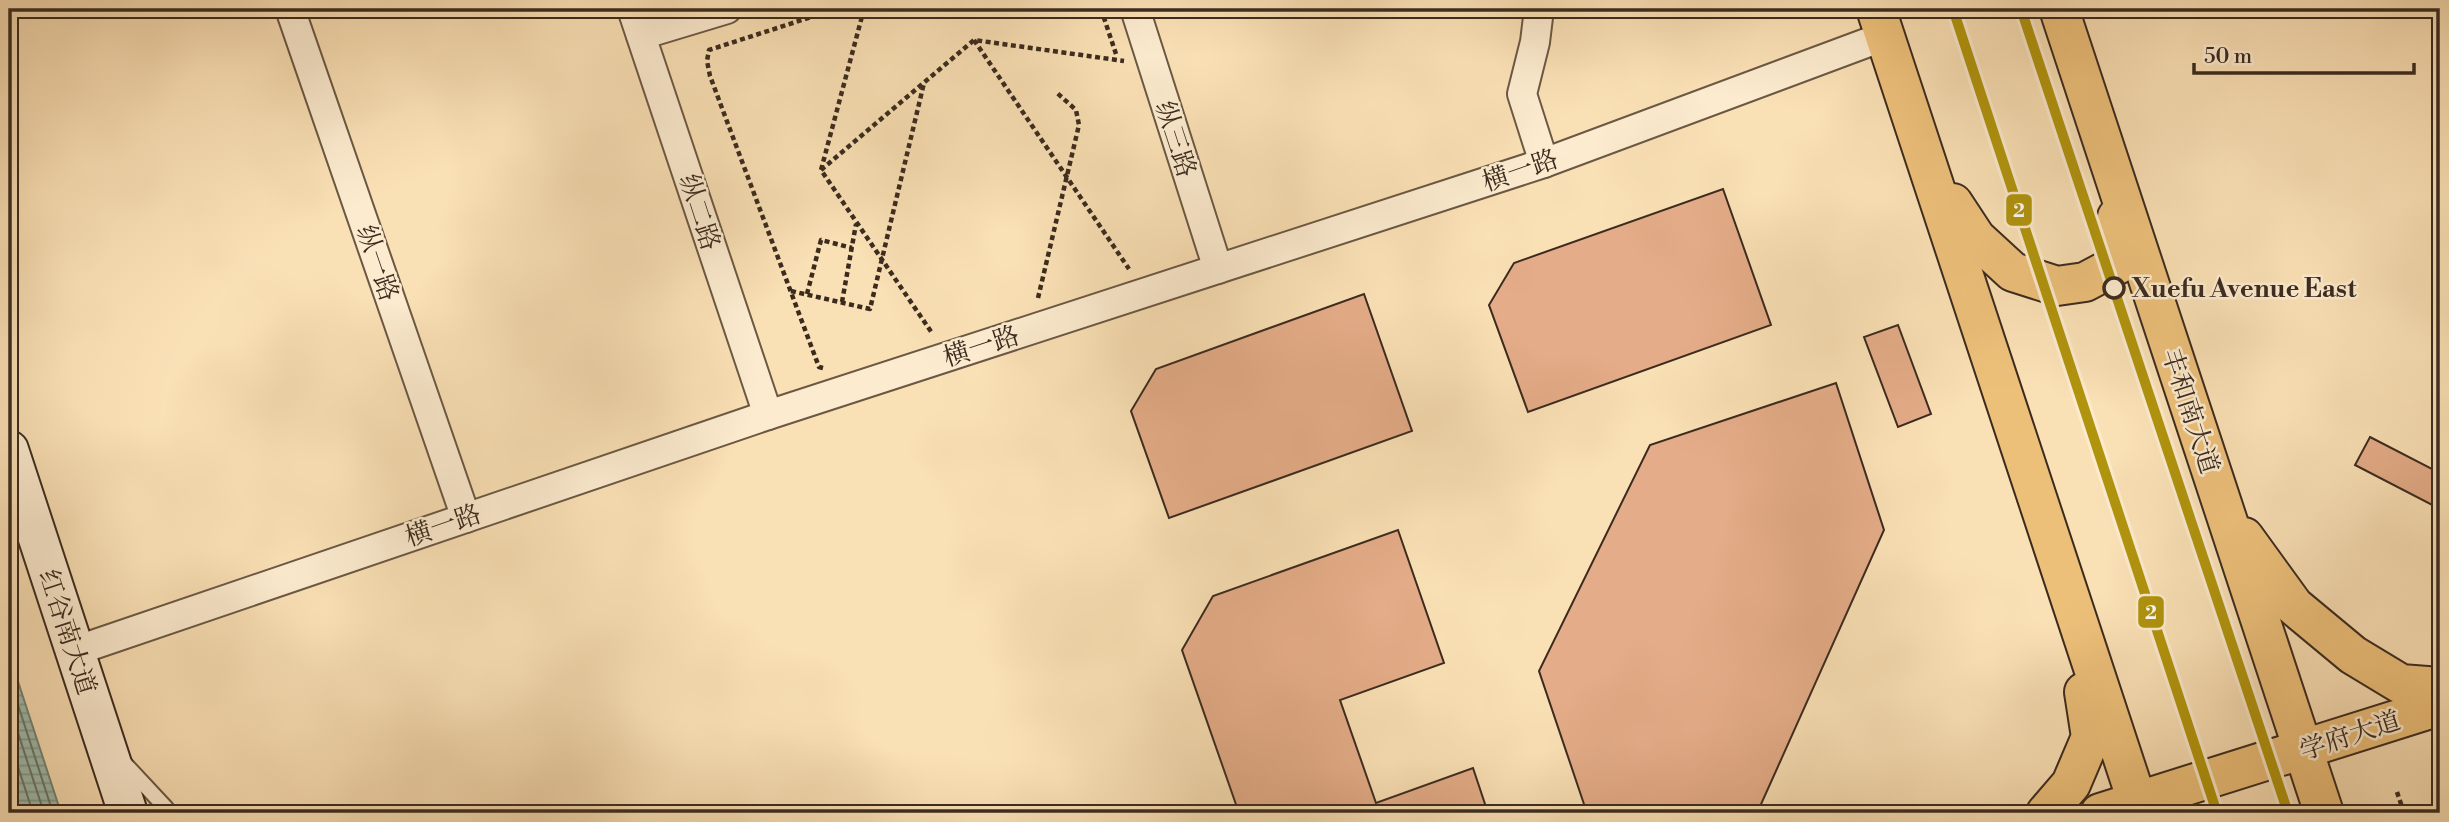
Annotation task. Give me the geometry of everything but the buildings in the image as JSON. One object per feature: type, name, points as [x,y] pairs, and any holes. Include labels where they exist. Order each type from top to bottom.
[{"type":"main road","name":"丰和南大道","points":[[2059,9],[2324,813]]},
{"type":"main road","points":[[1881,22],[2139,807]]},
{"type":"main road","points":[[1926,159],[1976,239],[2013,272],[2057,286],[2085,282],[2117,265],[2122,242],[2091,106]]},
{"type":"main road","name":"红谷南大道","points":[[9,450],[128,813]]},
{"type":"main road","points":[[2223,508],[2294,606],[2353,654],[2401,684],[2440,687]]},
{"type":"main road","points":[[2046,813],[2071,784],[2091,737],[2066,586]]},
{"type":"main road","name":"学府大道","points":[[2100,813],[2139,807],[2440,706]]},
{"type":"street","name":"纵一路","points":[[290,9],[466,517]]},
{"type":"street","name":"纵二路","points":[[632,9],[768,415]]},
{"type":"street","points":[[641,35],[727,9]]},
{"type":"street","name":"纵三路","points":[[1135,9],[1218,269]]},
{"type":"street","points":[[1539,9],[1535,42],[1522,94],[1544,163]]},
{"type":"street","name":"横一路","points":[[75,651],[768,415],[1544,163],[1881,22]]},
{"type":"lane","points":[[105,742],[166,808],[167,813]]},
{"type":"path","points":[[827,370],[820,367],[790,290],[710,76],[707,61],[709,50],[836,9]]},
{"type":"path","points":[[864,9],[821,170],[949,356]]},
{"type":"path","points":[[1101,9],[1123,73]]},
{"type":"path","points":[[821,170],[974,40],[1152,64]]},
{"type":"path","points":[[974,40],[1147,292]]},
{"type":"path","points":[[790,290],[870,309],[925,82]]},
{"type":"path","points":[[1035,310],[1079,125],[1076,110],[1056,92]]},
{"type":"path","points":[[842,302],[856,224]]},
{"type":"path","points":[[807,294],[821,240],[852,248]]},
{"type":"path","points":[[2397,792],[2404,813]]},
{"type":"water","points":[[9,654],[61,813],[9,813]]},
{"type":"transit line","name":"2","points":[[1953,9],[2217,813]]},
{"type":"transit line","name":"2","points":[[2021,9],[2288,813]]},
{"type":"place","name":"Xuefu Avenue East","points":[[2114,288]]}]
